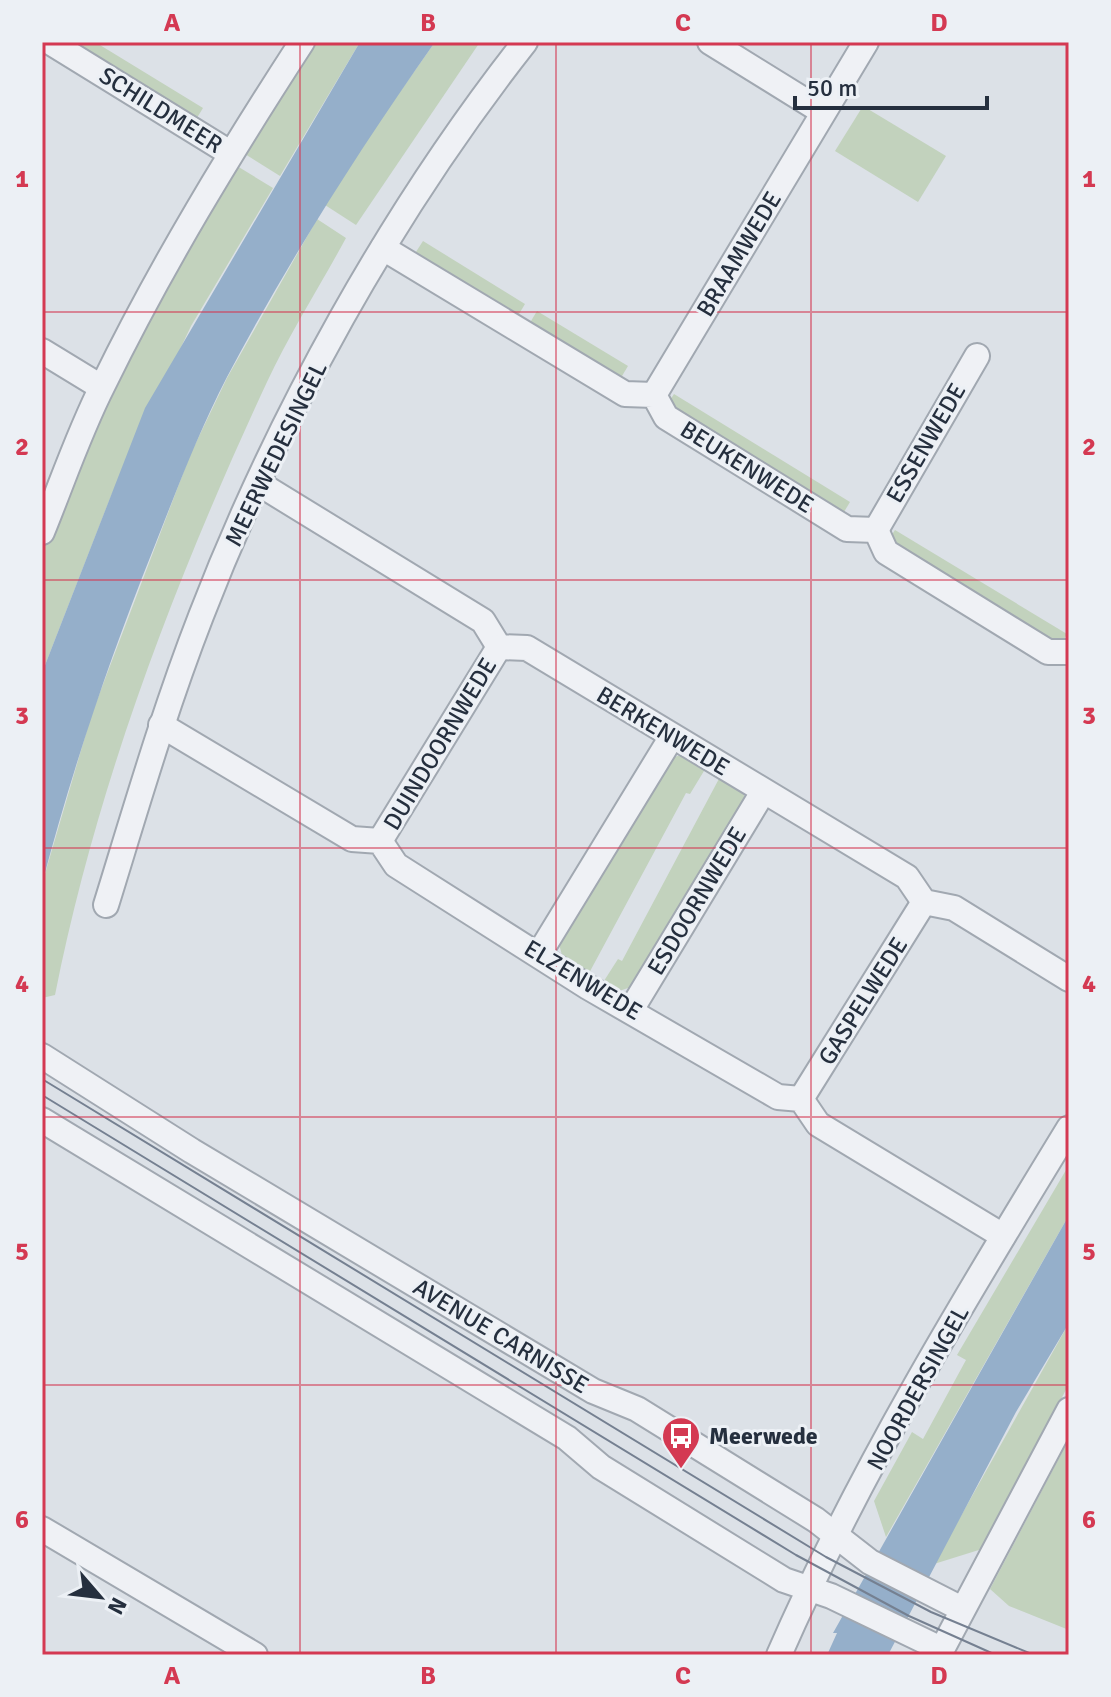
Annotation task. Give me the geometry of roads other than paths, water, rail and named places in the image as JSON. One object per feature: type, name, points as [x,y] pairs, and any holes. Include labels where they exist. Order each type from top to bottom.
[{"type":"street","name":"SCHILDMEER","points":[[50,42],[230,153]]},
{"type":"street","points":[[42,532],[101,387],[230,153],[302,42]]},
{"type":"street","name":"MEERWEDESINGEL","points":[[106,905],[161,725],[201,615],[258,483],[383,248],[446,151],[525,42]]},
{"type":"street","points":[[710,42],[823,112]]},
{"type":"street","name":"BRAAMWEDE","points":[[654,395],[866,42]]},
{"type":"street","points":[[383,248],[625,394],[654,395]]},
{"type":"street","points":[[42,351],[101,387]]},
{"type":"street","name":"ESSENWEDE","points":[[876,530],[977,356]]},
{"type":"street","name":"BEUKENWEDE","points":[[654,395],[666,417],[847,529],[876,530]]},
{"type":"street","points":[[258,483],[483,621],[499,647]]},
{"type":"street","points":[[876,530],[886,552],[1048,652],[1069,652]]},
{"type":"street","name":"BERKENWEDE","points":[[499,647],[527,648],[671,738],[719,762],[763,792],[907,877],[924,902]]},
{"type":"street","name":"DUINDOORNWEDE","points":[[380,841],[499,647]]},
{"type":"street","points":[[161,725],[352,839],[380,841]]},
{"type":"street","points":[[539,954],[671,738]]},
{"type":"street","name":"ESDOORNWEDE","points":[[631,1010],[763,792]]},
{"type":"street","name":"ELZENWEDE","points":[[380,841],[396,865],[539,954],[778,1097],[801,1099]]},
{"type":"street","points":[[924,902],[954,908],[1069,979]]},
{"type":"street","name":"GASPELWEDE","points":[[801,1099],[924,902]]},
{"type":"street","name":"AVENUE CARNISSE","points":[[42,1056],[192,1151],[593,1391],[637,1409],[837,1535],[870,1562],[962,1609]]},
{"type":"street","points":[[801,1099],[818,1124],[1003,1236]]},
{"type":"street","points":[[42,1120],[567,1438],[601,1467],[784,1580],[849,1604],[940,1652],[1069,1410]]},
{"type":"street","name":"NOORDERSINGEL","points":[[779,1655],[837,1535],[1003,1236],[1069,1128]]},
{"type":"street","points":[[42,1529],[255,1655]]},
{"type":"water","points":[[360,42],[435,42],[379,123],[300,248],[206,420],[106,674],[42,884],[42,673],[145,408]]},
{"type":"water","points":[[1069,1215],[1069,1323],[1016,1412],[888,1655],[827,1655],[837,1633],[833,1633]]},
{"type":"tram line","points":[[42,1079],[826,1557],[931,1612],[1034,1655]]},
{"type":"tram line","points":[[42,1095],[796,1555],[909,1616],[996,1655]]},
{"type":"place","name":"Meerwede","points":[[681,1470]]}]
